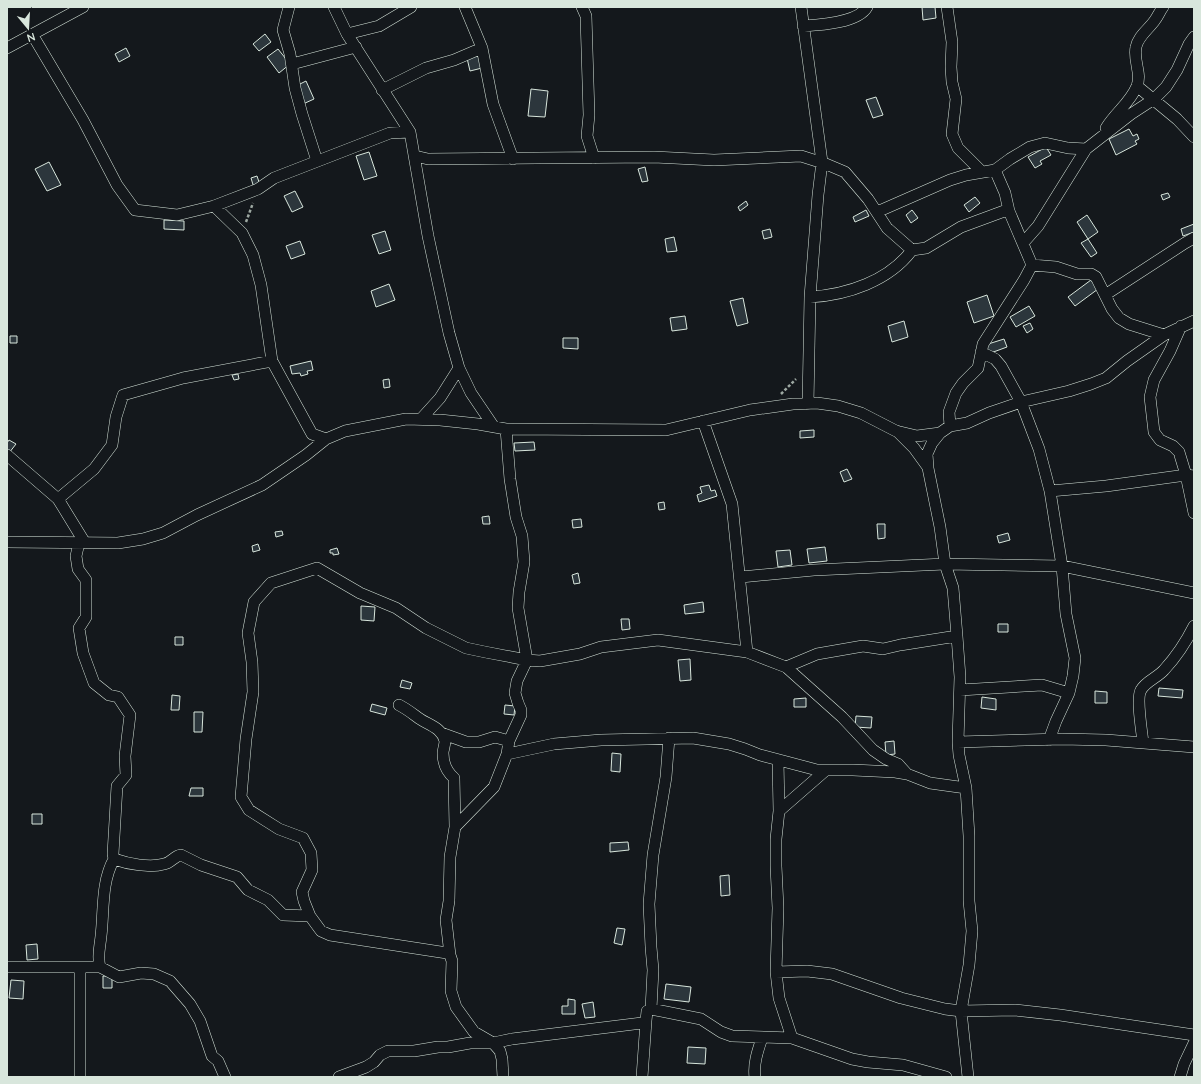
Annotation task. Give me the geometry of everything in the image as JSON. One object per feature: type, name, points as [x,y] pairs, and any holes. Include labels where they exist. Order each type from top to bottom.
[{"type":"street","points":[[7,48],[82,7]]},
{"type":"street","points":[[288,7],[283,30],[292,64],[302,114],[317,161]]},
{"type":"street","points":[[334,7],[347,34],[410,132],[428,236],[449,333],[459,368],[471,393],[494,427]]},
{"type":"street","points":[[347,34],[379,26],[412,7]]},
{"type":"street","points":[[465,7],[482,48],[493,104],[513,159]]},
{"type":"street","points":[[582,7],[586,16],[589,115],[587,136],[594,158]]},
{"type":"street","points":[[801,7],[822,162],[810,297],[808,404]]},
{"type":"street","points":[[803,26],[833,23],[853,18],[864,11],[866,7]]},
{"type":"street","points":[[947,7],[952,42],[952,82],[956,99],[952,134],[958,148],[982,172]]},
{"type":"street","points":[[1102,135],[1111,119],[1132,97],[1140,77],[1135,48],[1138,40],[1155,21],[1163,7]]},
{"type":"street","points":[[32,34],[83,120],[117,185],[135,210],[177,216],[214,206],[258,189],[274,178],[390,132],[410,132]]},
{"type":"street","points":[[1023,243],[1038,226],[1086,148],[1131,114],[1154,99],[1166,87],[1177,70],[1189,44],[1194,37]]},
{"type":"street","points":[[292,64],[356,47]]},
{"type":"street","points":[[382,90],[426,68],[454,60],[482,48]]},
{"type":"street","points":[[1137,86],[1177,119],[1194,137]]},
{"type":"street","points":[[877,212],[950,180],[995,170],[1030,147],[1045,143],[1068,148],[1086,148]]},
{"type":"street","points":[[415,156],[428,159],[654,157],[714,160],[801,156],[822,162],[845,172],[868,198],[887,228],[912,250]]},
{"type":"street","points":[[995,170],[1005,193],[1009,210],[1032,265]]},
{"type":"street","points":[[214,206],[242,233],[254,255],[261,285],[272,361],[312,434],[326,439]]},
{"type":"street","points":[[810,297],[825,297],[863,287],[885,275],[904,261],[912,250],[926,248],[962,227],[1009,210]]},
{"type":"street","points":[[1105,295],[1194,238]]},
{"type":"street","points":[[1032,265],[1056,267],[1077,274],[1091,274],[1096,277],[1112,309],[1119,318],[1129,324],[1164,335]]},
{"type":"street","points":[[950,426],[949,412],[956,393],[963,383],[978,368],[983,344],[1032,265]]},
{"type":"street","points":[[7,542],[118,543],[143,539],[163,533],[262,485],[306,455],[326,439],[345,431],[406,419],[448,421],[506,429],[666,430],[750,410],[817,403],[838,406],[861,413],[896,430],[917,436],[940,432],[950,426],[967,423],[989,413],[1021,402],[1069,391],[1106,378],[1164,335],[1180,326],[1194,321]]},
{"type":"street","points":[[1180,326],[1170,351],[1154,380],[1150,397],[1154,432],[1160,440],[1173,446],[1179,452],[1190,475],[1194,513]]},
{"type":"street","points":[[981,352],[995,359],[1001,366],[1021,402],[1039,449],[1050,492],[1062,566],[1066,614],[1075,658],[1069,693],[1049,740]]},
{"type":"street","points":[[58,499],[94,469],[112,445],[116,417],[123,395],[183,378],[272,361]]},
{"type":"street","points":[[421,419],[440,398],[459,368]]},
{"type":"street","points":[[703,421],[732,504],[747,652]]},
{"type":"street","points":[[455,827],[494,787],[521,715],[521,710],[515,693],[517,681],[527,660],[518,608],[524,562],[522,536],[516,517],[510,479],[506,429]]},
{"type":"street","points":[[896,430],[914,448],[928,468]]},
{"type":"street","points":[[940,432],[932,443],[927,454],[928,468],[940,527],[945,564],[952,588],[957,636],[960,690],[958,742],[959,756],[966,788],[969,836],[969,901],[972,930],[969,965],[961,1011],[968,1077]]},
{"type":"street","points":[[7,455],[58,499],[82,543]]},
{"type":"street","points":[[1050,492],[1190,475]]},
{"type":"street","points":[[82,543],[76,556],[78,569],[86,580],[86,616],[80,628],[83,653],[94,683],[109,695],[118,697],[130,715],[125,756],[126,775],[117,786],[113,854],[114,859],[109,868],[104,899],[101,937],[98,949],[100,967]]},
{"type":"street","points":[[740,578],[814,570],[945,564],[1062,566],[1194,594]]},
{"type":"street","points":[[450,955],[447,953],[330,935],[320,931],[310,916],[302,892],[312,870],[311,853],[303,838],[279,829],[249,810],[241,797],[246,739],[253,692],[252,662],[248,633],[254,602],[271,583],[317,568],[360,593],[396,608],[426,628],[466,648],[527,660],[540,661],[580,654],[601,647],[658,640],[747,652],[786,667],[842,717],[873,750],[886,759],[898,764],[907,774]]},
{"type":"street","points":[[1143,743],[1139,702],[1140,691],[1149,681],[1164,671],[1180,650],[1194,626]]},
{"type":"street","points":[[786,667],[825,652],[862,646],[883,649],[957,636]]},
{"type":"street","points":[[960,690],[1042,685],[1069,693]]},
{"type":"street","points":[[399,705],[438,729],[445,741],[443,753],[444,764],[448,773],[454,778],[455,827],[450,857],[450,901],[446,920],[452,961],[451,991],[456,1007],[474,1032],[493,1043],[500,1050],[503,1077]]},
{"type":"street","points":[[441,733],[466,742],[479,742],[495,737],[510,741]]},
{"type":"street","points":[[651,1009],[654,970],[651,947],[649,904],[653,855],[666,777],[669,738]]},
{"type":"street","points":[[507,754],[554,744],[602,740],[693,738],[729,744],[778,760],[817,770],[867,770],[907,774],[930,782],[966,788]]},
{"type":"street","points":[[958,742],[1062,739],[1106,740],[1194,747]]},
{"type":"street","points":[[778,760],[779,811],[776,839],[778,908],[776,972],[779,998],[792,1038]]},
{"type":"street","points":[[779,811],[826,770]]},
{"type":"street","points":[[114,859],[127,863],[147,865],[166,864],[177,856],[181,855],[201,865],[237,877],[248,890],[268,900],[284,915],[310,916]]},
{"type":"street","points":[[7,967],[100,967],[120,977],[141,973],[154,974],[170,981],[190,1004],[200,1021],[212,1056],[218,1061],[225,1077]]},
{"type":"street","points":[[80,967],[80,1077]]},
{"type":"street","points":[[776,972],[807,971],[832,974],[901,998],[934,1007],[961,1011],[1015,1010],[1060,1015],[1194,1035]]},
{"type":"street","points":[[642,1077],[647,1010],[651,1009],[701,1019],[721,1032],[732,1036],[792,1038],[852,1058],[868,1062],[903,1065],[946,1077]]},
{"type":"street","points":[[340,1077],[366,1067],[374,1062],[380,1055],[388,1051],[414,1051],[438,1047],[448,1048],[470,1043],[493,1043],[512,1039],[642,1023],[646,1021]]},
{"type":"street","points":[[755,1077],[754,1071],[757,1054],[762,1038]]},
{"type":"street","points":[[1180,1077],[1184,1064],[1194,1043]]},
{"type":"path","points":[[242,233],[258,189]]},
{"type":"path","points":[[763,408],[788,388],[809,366]]},
{"type":"building","points":[[922,7],[935,7],[936,18],[923,20]]},
{"type":"building","points":[[265,34],[271,42],[259,51],[253,44]]},
{"type":"building","points":[[126,48],[130,56],[119,62],[115,54]]},
{"type":"building","points":[[278,49],[290,64],[279,73],[267,57]]},
{"type":"building","points":[[479,54],[482,68],[470,71],[467,58]]},
{"type":"building","points":[[306,81],[314,99],[303,104],[296,86]]},
{"type":"building","points":[[531,89],[548,91],[545,117],[528,116]]},
{"type":"building","points":[[876,97],[883,115],[873,118],[866,100]]},
{"type":"building","points":[[1129,129],[1133,136],[1137,134],[1139,139],[1135,141],[1137,144],[1116,155],[1109,139]]},
{"type":"building","points":[[1046,147],[1051,155],[1040,161],[1042,164],[1035,168],[1028,157]]},
{"type":"building","points":[[369,152],[377,176],[364,180],[356,156]]},
{"type":"building","points":[[49,162],[61,185],[47,191],[35,169]]},
{"type":"building","points":[[645,167],[648,181],[642,182],[638,169]]},
{"type":"building","points":[[257,176],[260,185],[254,188],[251,178]]},
{"type":"building","points":[[295,191],[303,207],[292,212],[284,196]]},
{"type":"building","points":[[1168,193],[1170,197],[1163,200],[1161,195]]},
{"type":"building","points":[[975,197],[980,203],[969,212],[964,205]]},
{"type":"building","points":[[746,201],[748,205],[740,211],[738,207]]},
{"type":"building","points":[[866,210],[869,216],[855,222],[853,217]]},
{"type":"building","points":[[912,210],[918,218],[911,223],[906,215]]},
{"type":"building","points":[[1087,215],[1098,232],[1088,239],[1077,222]]},
{"type":"building","points":[[164,220],[184,221],[184,230],[164,229]]},
{"type":"building","points":[[1194,224],[1194,232],[1183,236],[1181,229]]},
{"type":"building","points":[[770,229],[772,237],[764,239],[762,231]]},
{"type":"building","points":[[385,231],[391,250],[379,254],[372,235]]},
{"type":"building","points":[[674,237],[677,251],[667,252],[665,239]]},
{"type":"building","points":[[1088,239],[1097,253],[1091,257],[1081,243]]},
{"type":"building","points":[[300,241],[305,254],[291,259],[286,246]]},
{"type":"building","points":[[1091,280],[1098,289],[1075,306],[1068,297]]},
{"type":"building","points":[[389,284],[395,300],[376,307],[371,291]]},
{"type":"building","points":[[987,295],[994,316],[974,323],[967,302]]},
{"type":"building","points":[[743,298],[748,323],[737,326],[730,301]]},
{"type":"building","points":[[1029,306],[1035,316],[1016,327],[1010,317]]},
{"type":"building","points":[[685,316],[687,329],[672,331],[670,318]]},
{"type":"building","points":[[904,321],[908,337],[892,342],[888,326]]},
{"type":"building","points":[[1030,323],[1033,329],[1027,333],[1023,326]]},
{"type":"building","points":[[10,336],[17,336],[17,343],[10,343]]},
{"type":"building","points":[[563,338],[578,338],[578,349],[563,348]]},
{"type":"building","points":[[1004,339],[1007,347],[988,354],[985,345]]},
{"type":"building","points":[[311,361],[313,370],[307,371],[308,374],[301,376],[300,373],[292,374],[290,366]]},
{"type":"building","points":[[238,374],[239,379],[234,380],[232,375]]},
{"type":"building","points":[[389,379],[390,387],[384,388],[383,380]]},
{"type":"building","points":[[814,430],[814,437],[800,438],[800,431]]},
{"type":"building","points":[[9,440],[16,444],[9,453],[7,451],[7,443]]},
{"type":"building","points":[[534,442],[535,450],[515,451],[514,443]]},
{"type":"building","points":[[847,469],[852,479],[844,482],[840,472]]},
{"type":"building","points":[[709,485],[711,491],[715,490],[717,496],[699,502],[697,495],[702,493],[700,487]]},
{"type":"building","points":[[664,502],[665,509],[659,510],[658,503]]},
{"type":"building","points":[[489,516],[490,524],[483,524],[482,517]]},
{"type":"building","points":[[581,519],[582,527],[573,528],[572,520]]},
{"type":"building","points":[[877,524],[885,524],[885,538],[878,539]]},
{"type":"building","points":[[282,531],[283,535],[276,537],[275,532]]},
{"type":"building","points":[[1008,533],[1010,540],[999,543],[997,536]]},
{"type":"building","points":[[258,544],[260,550],[253,552],[252,546]]},
{"type":"building","points":[[825,547],[827,561],[809,563],[807,549]]},
{"type":"building","points":[[337,548],[339,554],[333,555],[333,553],[330,553],[330,550]]},
{"type":"building","points":[[790,550],[792,565],[778,567],[776,551]]},
{"type":"building","points":[[578,573],[580,583],[574,584],[572,575]]},
{"type":"building","points":[[703,602],[704,612],[685,614],[684,605]]},
{"type":"building","points":[[361,606],[375,607],[374,621],[361,620]]},
{"type":"building","points":[[621,619],[629,619],[630,629],[622,630]]},
{"type":"building","points":[[998,624],[1008,624],[1008,632],[998,632]]},
{"type":"building","points":[[175,637],[183,637],[183,645],[175,645]]},
{"type":"building","points":[[690,659],[691,680],[680,681],[678,660]]},
{"type":"building","points":[[402,680],[412,683],[410,689],[400,687]]},
{"type":"building","points":[[1159,688],[1183,690],[1182,698],[1158,696]]},
{"type":"building","points":[[1095,691],[1107,692],[1107,703],[1095,703]]},
{"type":"building","points":[[172,695],[180,696],[179,710],[171,710]]},
{"type":"building","points":[[982,697],[996,699],[996,710],[981,708]]},
{"type":"building","points":[[806,698],[806,707],[794,707],[794,699]]},
{"type":"building","points":[[372,704],[387,708],[385,715],[370,711]]},
{"type":"building","points":[[505,705],[515,706],[514,715],[504,714]]},
{"type":"building","points":[[194,712],[203,712],[202,732],[194,732]]},
{"type":"building","points":[[856,716],[872,717],[871,728],[855,727]]},
{"type":"building","points":[[894,741],[895,754],[886,755],[885,742]]},
{"type":"building","points":[[612,753],[621,754],[620,772],[611,771]]},
{"type":"building","points":[[191,788],[203,788],[203,796],[189,796]]},
{"type":"building","points":[[32,814],[42,814],[42,824],[32,824]]},
{"type":"building","points":[[628,842],[629,850],[610,852],[610,843]]},
{"type":"building","points":[[729,875],[730,895],[721,896],[720,876]]},
{"type":"building","points":[[617,928],[625,929],[622,945],[614,943]]},
{"type":"building","points":[[37,944],[38,959],[27,960],[26,945]]},
{"type":"building","points":[[103,976],[112,976],[112,988],[103,988]]},
{"type":"building","points":[[11,980],[24,981],[23,999],[9,998]]},
{"type":"building","points":[[666,984],[691,987],[689,1002],[664,999]]},
{"type":"building","points":[[568,999],[575,1000],[575,1014],[562,1014],[562,1006],[568,1006]]},
{"type":"building","points":[[593,1002],[595,1017],[585,1018],[582,1004]]},
{"type":"building","points":[[688,1047],[706,1048],[705,1064],[687,1063]]}]
